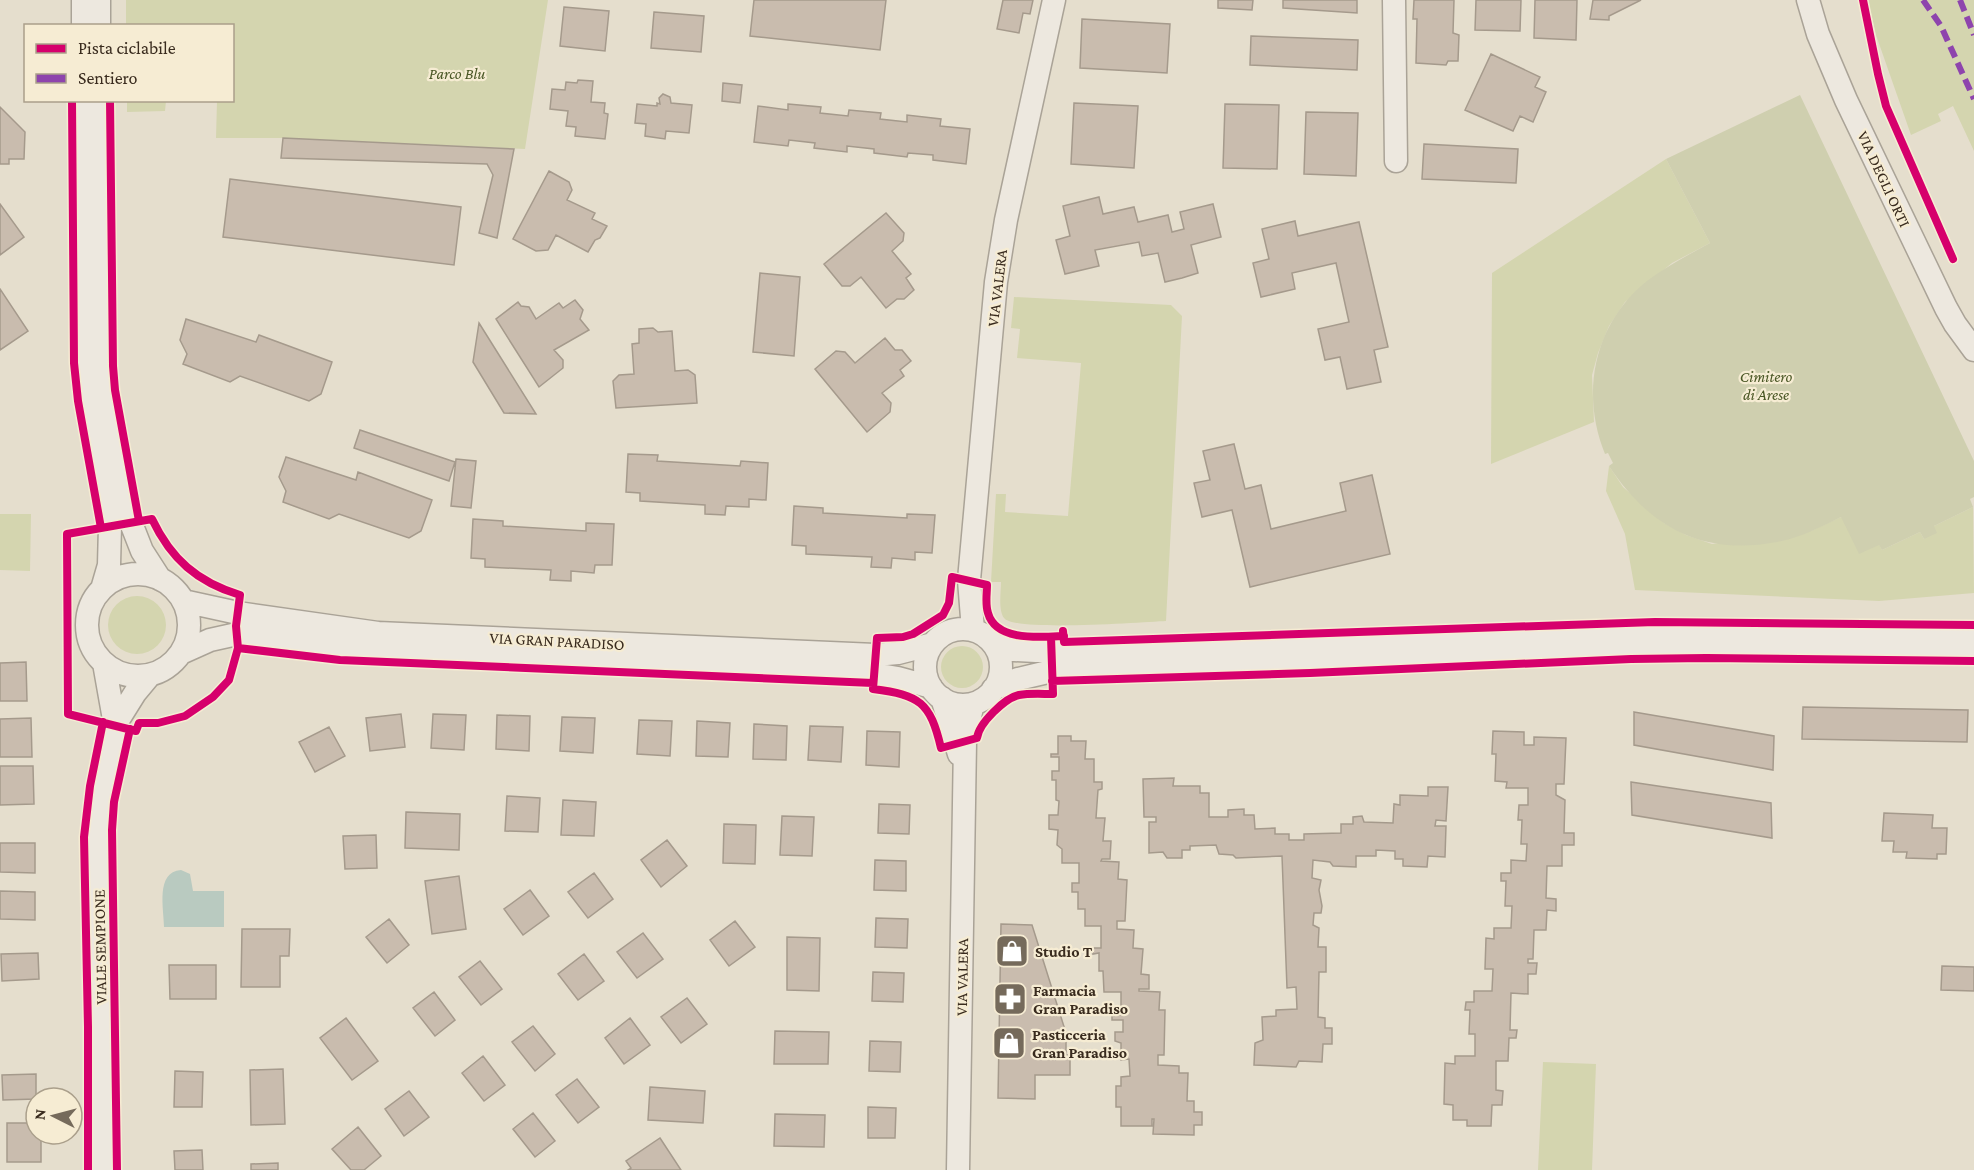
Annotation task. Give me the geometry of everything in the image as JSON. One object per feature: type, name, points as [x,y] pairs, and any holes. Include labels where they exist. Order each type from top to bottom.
[{"type":"street","points":[[83,0],[83,24]]},
{"type":"street","points":[[99,0],[99,24]]},
{"type":"street","name":"VIA VALERA","points":[[963,630],[958,620],[969,580],[999,262],[1054,0]]},
{"type":"street","points":[[1394,0],[1396,161]]},
{"type":"street","name":"VIA DEGLI ORTI","points":[[1808,0],[1818,34],[1846,100],[1946,308],[1974,350]]},
{"type":"street","points":[[84,102],[86,382],[110,526],[108,565],[102,589],[91,606],[87,626],[89,640],[104,663],[118,672],[134,676],[150,675],[173,663],[187,641],[189,627],[188,614],[183,601],[173,588],[160,579],[145,575],[130,575],[115,580],[102,589]]},
{"type":"street","points":[[100,102],[103,364],[108,404],[131,523],[142,551],[160,579]]},
{"type":"street","name":"VIA GRAN PARADISO","points":[[183,601],[237,613],[378,633],[875,655],[913,650],[933,644]]},
{"type":"street","points":[[963,630],[982,634],[994,645],[1000,659],[1000,667],[993,689],[973,704],[963,705],[937,693],[925,670],[928,652],[933,644],[944,634],[963,630]]},
{"type":"street","points":[[994,645],[1014,650],[1036,651],[1694,632],[1974,636]]},
{"type":"street","name":"VIA GRAN PARADISO","points":[[181,653],[210,640],[237,634],[304,644],[376,650],[874,674],[937,693]]},
{"type":"street","points":[[993,689],[1018,679],[1052,671],[1076,670],[1664,650],[1974,652]]},
{"type":"street","name":"VIALE SEMPIONE","points":[[102,1170],[98,828],[115,725],[104,663]]},
{"type":"street","name":"VIALE SEMPIONE","points":[[115,725],[135,693],[150,675]]},
{"type":"street","name":"VIA VALERA","points":[[937,693],[956,744],[966,784]]},
{"type":"street","name":"VIA VALERA","points":[[958,1170],[965,742],[973,704]]},
{"type":"green space","name":"Parco Blu","points":[[126,0],[548,0],[525,149],[283,138],[216,138],[217,102],[234,102],[234,24],[126,24]]},
{"type":"green space","points":[[1868,0],[1974,0],[1974,151],[1953,106],[1938,114],[1941,121],[1911,135],[1876,35]]},
{"type":"green space","name":"Cimitero di Arese","points":[[1800,95],[1974,461],[1974,497],[1970,499],[1973,507],[1934,526],[1937,533],[1924,539],[1920,532],[1882,550],[1879,545],[1859,554],[1841,517],[1794,538],[1750,545],[1725,545],[1681,532],[1661,521],[1625,488],[1609,466],[1613,463],[1608,453],[1605,454],[1597,431],[1593,384],[1604,338],[1615,317],[1629,298],[1647,281],[1710,243],[1666,159]]},
{"type":"green space","points":[[127,102],[166,102],[165,111],[127,112]]},
{"type":"green space","points":[[1666,159],[1710,243],[1672,263],[1625,302],[1609,326],[1592,375],[1594,422],[1491,464],[1492,273]]},
{"type":"green space","points":[[1014,297],[1171,305],[1182,316],[1166,621],[1030,625],[1013,622],[1002,615],[1001,582],[991,582],[996,494],[1006,494],[1005,512],[1068,516],[1081,363],[1017,358],[1020,329],[1011,328]]},
{"type":"green space","points":[[1609,466],[1623,487],[1664,523],[1686,535],[1712,544],[1811,531],[1841,517],[1879,544],[1882,550],[1920,532],[1924,539],[1934,526],[1973,507],[1974,593],[1879,601],[1635,590],[1625,534],[1606,491]]},
{"type":"green space","points":[[0,514],[31,514],[30,571],[0,570]]},
{"type":"green space","points":[[137,596],[153,601],[161,609],[166,625],[161,641],[153,649],[137,654],[121,649],[113,641],[108,625],[113,609],[121,601]]},
{"type":"green space","points":[[962,646],[970,647],[977,652],[982,659],[982,675],[977,682],[970,687],[962,688],[954,687],[947,682],[942,675],[941,667],[942,659],[947,652],[954,647]]},
{"type":"green space","points":[[1543,1062],[1596,1064],[1592,1170],[1538,1170]]},
{"type":"shaded area","points":[[181,870],[190,874],[193,891],[224,891],[224,927],[164,927],[164,884],[173,872]]},
{"type":"building","points":[[754,0],[886,0],[880,50],[750,36]]},
{"type":"building","points":[[1003,0],[1033,0],[1030,14],[1023,13],[1019,33],[997,29]]},
{"type":"building","points":[[1218,0],[1253,0],[1252,10],[1218,8]]},
{"type":"building","points":[[1283,0],[1357,0],[1357,13],[1283,8]]},
{"type":"building","points":[[1414,0],[1454,0],[1453,33],[1459,35],[1458,61],[1448,61],[1446,65],[1416,63],[1417,19],[1413,19]]},
{"type":"building","points":[[1476,0],[1521,0],[1520,31],[1475,30]]},
{"type":"building","points":[[1535,0],[1577,0],[1576,40],[1534,38]]},
{"type":"building","points":[[1593,0],[1641,0],[1609,16],[1609,20],[1590,19]]},
{"type":"building","points":[[564,7],[609,11],[605,51],[560,46]]},
{"type":"building","points":[[654,12],[704,16],[701,52],[651,48]]},
{"type":"building","points":[[1082,19],[1170,24],[1167,73],[1080,68]]},
{"type":"building","points":[[1251,36],[1358,40],[1357,70],[1250,65]]},
{"type":"building","points":[[1491,54],[1540,77],[1535,87],[1546,92],[1533,122],[1520,116],[1513,131],[1465,110]]},
{"type":"building","points":[[578,80],[593,81],[591,102],[605,103],[604,113],[608,114],[605,139],[575,136],[576,127],[566,126],[568,111],[550,109],[552,89],[565,90],[566,82],[577,83]]},
{"type":"building","points":[[723,83],[742,85],[740,103],[722,101]]},
{"type":"building","points":[[663,94],[670,97],[671,103],[692,105],[689,133],[666,131],[665,139],[645,136],[646,124],[635,123],[637,104],[657,106]]},
{"type":"building","points":[[1074,103],[1138,106],[1134,168],[1071,164]]},
{"type":"building","points":[[788,104],[821,107],[820,113],[848,116],[849,110],[881,113],[880,119],[907,122],[907,115],[941,119],[940,126],[970,129],[966,164],[933,160],[933,155],[908,153],[907,157],[874,153],[874,149],[847,146],[847,152],[814,148],[815,143],[789,140],[788,146],[754,142],[758,106],[788,110]]},
{"type":"building","points":[[1225,104],[1279,105],[1277,169],[1223,168]]},
{"type":"building","points":[[0,107],[25,132],[24,159],[9,159],[9,164],[0,164]]},
{"type":"building","points":[[1306,112],[1358,113],[1356,176],[1304,174]]},
{"type":"building","points":[[283,138],[514,149],[497,238],[479,233],[493,175],[487,164],[281,158]]},
{"type":"building","points":[[1424,144],[1518,149],[1516,183],[1422,179]]},
{"type":"building","points":[[549,171],[569,182],[572,190],[567,200],[595,213],[592,219],[607,226],[588,252],[556,235],[548,250],[536,251],[513,239]]},
{"type":"building","points":[[230,179],[461,207],[454,265],[223,237]]},
{"type":"building","points":[[1099,197],[1103,214],[1134,207],[1138,222],[1168,215],[1172,232],[1184,229],[1180,212],[1213,204],[1221,237],[1191,245],[1198,273],[1182,278],[1165,282],[1158,253],[1142,256],[1139,242],[1095,250],[1099,266],[1065,274],[1056,240],[1070,236],[1063,206]]},
{"type":"building","points":[[0,204],[24,237],[0,255]]},
{"type":"building","points":[[886,213],[904,233],[903,241],[892,251],[911,274],[906,278],[914,290],[904,299],[897,299],[886,308],[861,277],[850,286],[842,286],[824,264]]},
{"type":"building","points":[[1295,221],[1298,236],[1359,222],[1388,347],[1374,350],[1381,382],[1347,389],[1340,357],[1325,360],[1318,329],[1349,322],[1336,263],[1292,273],[1295,289],[1261,297],[1253,263],[1269,259],[1262,229]]},
{"type":"building","points":[[760,273],[800,277],[794,356],[753,352]]},
{"type":"building","points":[[0,289],[28,331],[0,350]]},
{"type":"building","points":[[575,300],[583,310],[580,319],[589,330],[554,350],[563,360],[563,368],[539,387],[496,319],[518,302],[521,306],[529,307],[536,319],[559,303],[563,308]]},
{"type":"building","points":[[186,319],[256,342],[259,335],[332,362],[321,394],[309,401],[240,376],[230,382],[183,364],[187,354],[180,340]]},
{"type":"building","points":[[479,323],[536,414],[504,413],[473,362]]},
{"type":"building","points":[[653,328],[658,332],[672,331],[675,371],[688,370],[695,375],[697,403],[616,408],[613,381],[619,375],[634,374],[632,344],[639,343],[639,329]]},
{"type":"building","points":[[885,338],[895,350],[902,350],[911,361],[900,370],[904,376],[882,393],[891,403],[890,412],[867,432],[815,369],[836,351],[845,352],[855,363]]},
{"type":"building","points":[[360,430],[455,462],[449,481],[354,448]]},
{"type":"building","points":[[1234,444],[1245,489],[1261,485],[1271,529],[1346,511],[1340,483],[1372,475],[1390,554],[1250,587],[1232,510],[1202,517],[1194,483],[1210,480],[1203,451]]},
{"type":"building","points":[[628,454],[658,455],[657,461],[740,466],[741,461],[768,463],[766,500],[749,499],[749,507],[726,506],[725,515],[705,514],[705,505],[640,501],[640,493],[626,492]]},
{"type":"building","points":[[286,457],[356,480],[358,472],[432,500],[421,531],[409,538],[339,514],[329,519],[283,502],[286,491],[279,477]]},
{"type":"building","points":[[456,459],[476,461],[471,508],[451,506]]},
{"type":"building","points":[[794,506],[823,508],[823,513],[907,518],[907,514],[935,515],[932,553],[915,552],[915,560],[892,558],[891,568],[871,567],[872,557],[806,554],[806,546],[792,545]]},
{"type":"building","points":[[473,519],[503,521],[503,526],[586,531],[586,523],[614,524],[612,565],[595,565],[594,573],[571,571],[571,581],[550,580],[551,570],[485,567],[485,559],[471,558]]},
{"type":"building","points":[[26,662],[27,701],[0,701],[0,663]]},
{"type":"building","points":[[1803,707],[1968,710],[1967,742],[1802,739]]},
{"type":"building","points":[[1634,712],[1774,736],[1773,770],[1634,745]]},
{"type":"building","points":[[401,714],[405,747],[370,751],[366,718]]},
{"type":"building","points":[[433,714],[466,715],[464,750],[431,748]]},
{"type":"building","points":[[497,715],[530,716],[529,751],[496,749]]},
{"type":"building","points":[[562,717],[595,718],[593,753],[560,751]]},
{"type":"building","points":[[31,718],[32,757],[0,757],[0,719]]},
{"type":"building","points":[[639,720],[672,721],[670,756],[637,754]]},
{"type":"building","points":[[697,721],[730,723],[728,757],[696,756]]},
{"type":"building","points":[[754,724],[787,726],[786,760],[753,759]]},
{"type":"building","points":[[810,726],[843,727],[841,762],[808,760]]},
{"type":"building","points":[[329,727],[345,756],[315,772],[299,742]]},
{"type":"building","points":[[867,731],[900,732],[899,767],[866,765]]},
{"type":"building","points":[[1493,731],[1524,732],[1524,745],[1534,745],[1534,737],[1566,738],[1564,784],[1556,784],[1556,795],[1565,800],[1564,833],[1574,833],[1574,845],[1562,845],[1562,866],[1547,866],[1546,898],[1556,899],[1556,911],[1547,910],[1546,930],[1534,930],[1533,959],[1528,959],[1528,963],[1537,963],[1536,974],[1528,974],[1528,994],[1511,993],[1510,1030],[1517,1030],[1516,1038],[1509,1038],[1508,1061],[1496,1061],[1496,1090],[1503,1091],[1502,1105],[1492,1105],[1491,1126],[1467,1126],[1467,1120],[1453,1120],[1453,1105],[1444,1104],[1445,1063],[1455,1064],[1455,1056],[1475,1056],[1475,1034],[1469,1034],[1470,1010],[1465,1010],[1466,1002],[1474,1002],[1474,991],[1492,991],[1493,969],[1485,969],[1486,938],[1494,939],[1494,928],[1511,928],[1512,906],[1505,906],[1506,881],[1501,881],[1501,873],[1511,873],[1511,860],[1526,861],[1527,844],[1521,844],[1522,820],[1518,820],[1519,805],[1528,805],[1528,788],[1506,788],[1507,782],[1495,781],[1496,754],[1492,754]]},
{"type":"building","points":[[1058,736],[1071,736],[1071,741],[1086,741],[1085,759],[1094,759],[1094,782],[1102,782],[1102,789],[1098,790],[1096,818],[1105,818],[1103,841],[1111,841],[1110,859],[1101,861],[1119,862],[1118,879],[1127,880],[1125,921],[1117,921],[1117,929],[1134,930],[1133,948],[1143,949],[1141,974],[1149,975],[1149,989],[1139,989],[1139,991],[1160,992],[1159,1010],[1165,1010],[1164,1055],[1158,1055],[1158,1065],[1179,1066],[1179,1073],[1188,1073],[1187,1101],[1194,1101],[1194,1112],[1202,1112],[1202,1125],[1194,1125],[1194,1135],[1153,1134],[1154,1119],[1152,1119],[1152,1126],[1121,1126],[1121,1107],[1116,1107],[1116,1086],[1121,1086],[1121,1077],[1130,1076],[1129,1059],[1121,1060],[1121,1043],[1115,1041],[1115,1032],[1123,1032],[1123,1020],[1112,1020],[1112,1015],[1121,1015],[1121,992],[1104,992],[1103,971],[1099,971],[1099,953],[1093,954],[1093,948],[1101,948],[1101,926],[1085,926],[1085,909],[1078,909],[1078,892],[1072,892],[1072,883],[1079,883],[1079,863],[1062,863],[1062,849],[1057,845],[1058,830],[1049,829],[1049,815],[1058,815],[1059,801],[1056,800],[1056,780],[1052,780],[1052,771],[1059,771],[1059,757],[1051,757],[1051,754],[1058,754]]},
{"type":"building","points":[[0,766],[33,766],[34,804],[0,805]]},
{"type":"building","points":[[1174,778],[1173,786],[1200,786],[1200,793],[1209,793],[1209,817],[1228,817],[1228,810],[1244,809],[1244,815],[1254,815],[1255,829],[1275,828],[1275,834],[1289,834],[1289,840],[1304,840],[1304,834],[1341,833],[1341,824],[1353,824],[1353,817],[1362,816],[1364,822],[1393,823],[1394,804],[1400,805],[1400,795],[1428,796],[1428,787],[1448,787],[1446,821],[1436,820],[1435,826],[1446,826],[1445,857],[1428,856],[1427,867],[1403,866],[1403,859],[1395,859],[1395,851],[1376,850],[1376,856],[1356,856],[1356,867],[1333,866],[1330,862],[1313,860],[1312,878],[1321,880],[1319,890],[1322,906],[1321,913],[1314,913],[1313,925],[1319,928],[1318,947],[1326,947],[1326,972],[1319,972],[1318,1017],[1325,1018],[1325,1028],[1332,1028],[1332,1044],[1323,1044],[1322,1062],[1299,1061],[1296,1067],[1254,1065],[1255,1043],[1263,1040],[1262,1017],[1276,1016],[1276,1010],[1297,1009],[1296,987],[1287,988],[1282,856],[1236,858],[1233,855],[1219,854],[1216,845],[1190,846],[1190,850],[1182,850],[1182,858],[1167,858],[1163,852],[1149,853],[1149,822],[1156,822],[1156,817],[1144,817],[1143,779]]},
{"type":"building","points":[[1631,782],[1771,803],[1772,838],[1632,815]]},
{"type":"building","points":[[507,796],[540,798],[538,832],[505,831]]},
{"type":"building","points":[[563,800],[596,802],[594,836],[561,835]]},
{"type":"building","points":[[879,804],[910,805],[909,834],[878,833]]},
{"type":"building","points":[[406,812],[460,814],[459,850],[405,848]]},
{"type":"building","points":[[1884,813],[1933,815],[1932,828],[1947,828],[1946,854],[1937,854],[1937,859],[1906,858],[1907,852],[1893,852],[1894,841],[1882,841]]},
{"type":"building","points":[[782,816],[814,817],[812,856],[780,855]]},
{"type":"building","points":[[724,824],[756,825],[755,864],[723,863]]},
{"type":"building","points":[[376,835],[377,868],[345,869],[343,836]]},
{"type":"building","points":[[667,840],[687,866],[661,887],[641,860]]},
{"type":"building","points":[[0,843],[35,843],[35,873],[0,872]]},
{"type":"building","points":[[875,860],[906,861],[906,891],[874,890]]},
{"type":"building","points":[[594,873],[613,899],[588,918],[568,892]]},
{"type":"building","points":[[459,876],[466,929],[432,934],[425,881]]},
{"type":"building","points":[[530,890],[549,916],[523,935],[504,909]]},
{"type":"building","points":[[0,891],[35,892],[35,920],[0,919]]},
{"type":"building","points":[[876,918],[908,919],[907,948],[875,947]]},
{"type":"building","points":[[389,919],[409,945],[387,963],[366,937]]},
{"type":"building","points":[[735,921],[755,947],[729,966],[710,940]]},
{"type":"building","points":[[1001,924],[1032,925],[1066,1033],[1066,1055],[1070,1055],[1070,1075],[1035,1075],[1035,1099],[998,1098]]},
{"type":"building","points":[[242,929],[290,929],[289,956],[280,956],[280,987],[241,987]]},
{"type":"building","points":[[643,933],[663,959],[637,978],[617,952]]},
{"type":"building","points":[[787,937],[820,938],[819,991],[787,990]]},
{"type":"building","points":[[38,953],[39,979],[2,981],[1,954]]},
{"type":"building","points":[[584,954],[604,981],[578,1000],[558,974]]},
{"type":"building","points":[[480,961],[502,989],[481,1005],[459,977]]},
{"type":"building","points":[[169,965],[216,965],[216,999],[170,999]]},
{"type":"building","points":[[1942,966],[1974,967],[1974,991],[1941,990]]},
{"type":"building","points":[[873,972],[904,973],[903,1002],[872,1001]]},
{"type":"building","points":[[434,992],[455,1020],[435,1036],[413,1008]]},
{"type":"building","points":[[687,998],[707,1024],[681,1043],[661,1017]]},
{"type":"building","points":[[346,1018],[378,1061],[352,1080],[320,1038]]},
{"type":"building","points":[[630,1018],[650,1045],[624,1064],[605,1038]]},
{"type":"building","points":[[533,1026],[555,1054],[535,1071],[512,1042]]},
{"type":"building","points":[[775,1031],[829,1032],[828,1064],[774,1064]]},
{"type":"building","points":[[870,1041],[901,1042],[900,1072],[869,1071]]},
{"type":"building","points":[[483,1056],[505,1085],[484,1101],[462,1073]]},
{"type":"building","points":[[283,1069],[285,1124],[251,1125],[250,1070]]},
{"type":"building","points":[[175,1071],[203,1072],[202,1107],[174,1107]]},
{"type":"building","points":[[36,1074],[36,1086],[24,1086],[24,1099],[3,1100],[2,1075]]},
{"type":"building","points":[[577,1079],[599,1107],[578,1123],[556,1095]]},
{"type":"building","points":[[650,1087],[705,1091],[703,1123],[648,1120]]},
{"type":"building","points":[[409,1091],[429,1117],[404,1136],[385,1109]]},
{"type":"building","points":[[868,1107],[896,1108],[895,1138],[868,1138]]},
{"type":"building","points":[[533,1113],[555,1141],[535,1157],[513,1129]]},
{"type":"building","points":[[775,1114],[825,1115],[824,1147],[774,1146]]},
{"type":"building","points":[[7,1123],[24,1123],[24,1146],[41,1146],[41,1162],[7,1162]]},
{"type":"building","points":[[358,1127],[381,1156],[364,1170],[351,1170],[332,1149]]},
{"type":"building","points":[[660,1138],[681,1170],[628,1170],[631,1168],[626,1161]]},
{"type":"building","points":[[202,1150],[203,1170],[175,1170],[174,1151]]},
{"type":"building","points":[[278,1163],[278,1170],[251,1170],[251,1164]]},
{"type":"marked path","points":[[1923,0],[1941,26],[1974,99]]},
{"type":"marked path","points":[[1960,0],[1974,35]]},
{"type":"cycle path","points":[[1863,0],[1886,106],[1953,259]]},
{"type":"cycle path","points":[[72,102],[74,363],[78,401],[101,528]]},
{"type":"cycle path","points":[[110,102],[113,366],[115,390],[139,521]]},
{"type":"cycle path","points":[[152,519],[168,546],[187,567],[211,583],[240,595],[236,626],[238,648],[229,680],[213,697],[185,716],[158,723],[139,723],[136,731],[68,714],[67,534],[152,519]]},
{"type":"cycle path","points":[[1051,637],[1053,694],[1027,694],[1013,697],[987,719],[977,738],[941,748],[932,720],[921,704],[902,694],[873,689],[877,638],[903,637],[913,634],[943,615],[949,603],[952,577],[987,585],[988,613],[1000,629],[1020,636],[1064,636]]},
{"type":"cycle path","points":[[1063,631],[1064,642],[1655,622],[1974,625]]},
{"type":"cycle path","points":[[238,648],[340,660],[873,683]]},
{"type":"cycle path","points":[[1052,681],[1310,673],[1631,659],[1974,661]]},
{"type":"cycle path","points":[[88,1170],[84,837],[90,786],[103,722]]},
{"type":"cycle path","points":[[117,1170],[112,830],[114,802],[130,729]]},
{"type":"place","name":"Studio T","points":[[1012,951]]},
{"type":"place","name":"Farmacia Gran Paradiso","points":[[1010,999]]},
{"type":"place","name":"Pasticceria Gran Paradiso","points":[[1009,1043]]}]
